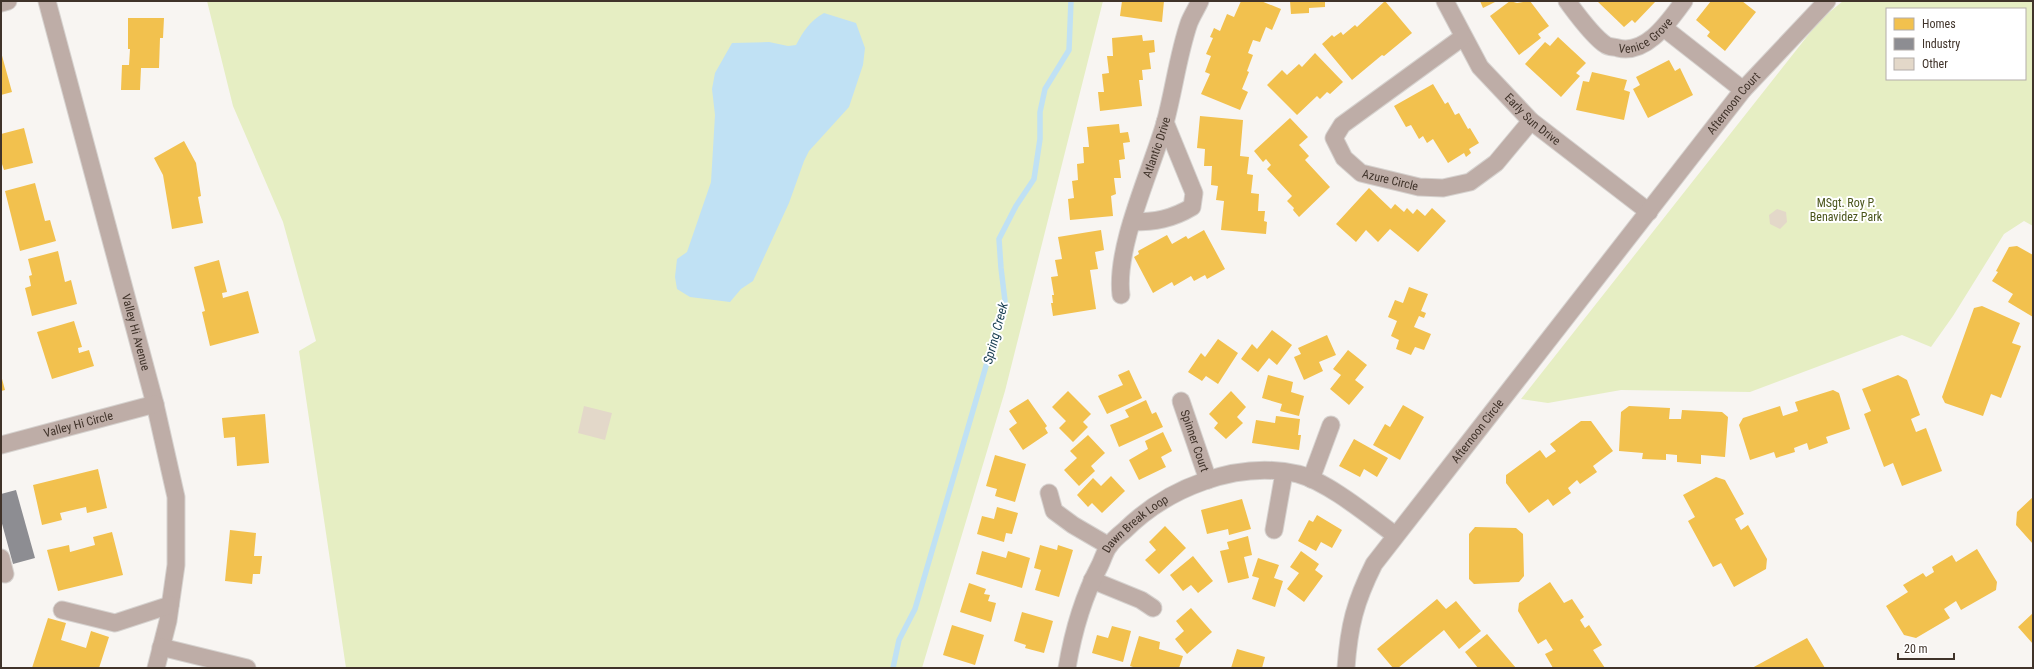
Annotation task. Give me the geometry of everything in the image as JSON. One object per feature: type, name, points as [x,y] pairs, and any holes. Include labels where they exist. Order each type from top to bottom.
[{"type":"street","points":[[1,3],[8,1]]},
{"type":"street","name":"Valley Hi Avenue","points":[[47,1],[155,404],[176,497],[176,566],[162,647],[156,668]]},
{"type":"street","name":"Atlantic Drive","points":[[1121,295],[1120,284],[1122,266],[1132,222],[1165,122],[1189,22],[1200,1]]},
{"type":"street","name":"Early Sun Drive","points":[[1445,1],[1480,67],[1531,121],[1649,212]]},
{"type":"street","name":"Venice Grove","points":[[1567,1],[1580,18],[1606,45],[1624,50],[1647,43],[1664,28],[1684,1]]},
{"type":"street","name":"Afternoon Court","points":[[1649,212],[1743,90],[1827,1]]},
{"type":"street","points":[[1664,28],[1743,90]]},
{"type":"street","name":"Azure Circle","points":[[1463,37],[1342,125],[1334,138],[1344,158],[1361,173],[1419,187],[1443,188],[1470,182],[1496,163],[1531,121]]},
{"type":"street","points":[[1132,222],[1157,222],[1178,215],[1192,208],[1194,193],[1165,122]]},
{"type":"street","name":"Afternoon Circle","points":[[1346,668],[1349,632],[1355,605],[1374,564],[1395,535],[1649,212]]},
{"type":"street","name":"Spinner Court","points":[[1181,401],[1208,480]]},
{"type":"street","name":"Valley Hi Circle","points":[[1,445],[155,404]]},
{"type":"street","points":[[1311,479],[1331,425]]},
{"type":"street","name":"Dawn Break Loop","points":[[1067,668],[1076,629],[1092,580],[1109,546],[1153,505],[1208,480],[1237,472],[1261,471],[1284,472],[1311,479],[1350,502],[1395,535]]},
{"type":"street","points":[[1274,530],[1284,472]]},
{"type":"street","points":[[1049,493],[1054,511],[1073,525],[1109,546]]},
{"type":"street","points":[[1092,580],[1141,600],[1153,608]]},
{"type":"street","points":[[62,610],[115,622],[170,605]]},
{"type":"street","points":[[162,647],[247,668]]},
{"type":"green space","points":[[207,1],[1103,1],[1005,391],[922,668],[346,668],[299,351],[316,341],[283,222],[233,106]]},
{"type":"green space","name":"MSgt. Roy P. Benavidez Park","points":[[1843,1],[2033,1],[2033,226],[2024,221],[2004,234],[1953,316],[1931,347],[1902,335],[1750,392],[1621,390],[1548,403],[1521,399],[1820,20]]},
{"type":"water","points":[[824,13],[856,23],[865,48],[863,65],[849,107],[809,151],[789,203],[753,281],[741,289],[730,302],[690,297],[677,289],[675,277],[677,259],[687,252],[711,182],[715,115],[712,89],[715,73],[732,43],[769,42],[788,46],[796,45],[808,26]]},
{"type":"building: Homes","points":[[1122,1],[1164,1],[1162,22],[1120,16]]},
{"type":"building: Homes","points":[[1241,1],[1261,1],[1281,9],[1272,30],[1266,27],[1260,42],[1253,40],[1248,53],[1253,55],[1247,71],[1249,72],[1242,89],[1248,92],[1240,110],[1201,94],[1210,74],[1205,72],[1211,56],[1206,54],[1213,38],[1210,37],[1214,28],[1220,31],[1227,14],[1234,17]]},
{"type":"building: Homes","points":[[1290,1],[1325,1],[1325,7],[1309,8],[1309,13],[1291,14]]},
{"type":"building: Homes","points":[[1385,1],[1412,33],[1352,80],[1322,44],[1332,35],[1334,37],[1341,32],[1343,35],[1355,25],[1357,27]]},
{"type":"building: Homes","points":[[1480,1],[1497,1],[1483,8]]},
{"type":"building: Homes","points":[[1510,1],[1517,3],[1530,1],[1549,26],[1538,34],[1541,38],[1519,55],[1490,16]]},
{"type":"building: Homes","points":[[1597,1],[1656,1],[1635,23],[1632,20],[1624,27]]},
{"type":"building: Homes","points":[[1711,1],[1742,1],[1756,12],[1725,51],[1707,36],[1710,32],[1696,20]]},
{"type":"building: Homes","points":[[128,18],[164,18],[163,38],[160,38],[159,68],[141,68],[140,90],[121,90],[122,65],[129,65],[130,49],[128,49]]},
{"type":"building: Homes","points":[[1142,35],[1143,41],[1154,40],[1155,52],[1149,53],[1151,69],[1142,70],[1143,80],[1139,80],[1142,106],[1100,111],[1098,92],[1104,92],[1102,74],[1109,73],[1107,56],[1113,56],[1112,38]]},
{"type":"building: Homes","points":[[1558,37],[1586,63],[1576,73],[1580,76],[1561,97],[1525,64],[1545,42],[1550,46]]},
{"type":"building: Homes","points":[[1,52],[12,92],[1,95]]},
{"type":"building: Homes","points":[[1315,53],[1343,82],[1330,94],[1327,92],[1320,99],[1317,96],[1297,115],[1267,85],[1282,70],[1287,75],[1299,64],[1302,67]]},
{"type":"building: Homes","points":[[1669,60],[1675,71],[1680,68],[1693,95],[1648,118],[1633,89],[1640,85],[1636,77]]},
{"type":"building: Homes","points":[[1592,72],[1627,80],[1624,90],[1630,92],[1624,120],[1576,110],[1583,81],[1589,82]]},
{"type":"building: Homes","points":[[1433,84],[1445,104],[1448,102],[1455,115],[1459,113],[1468,129],[1470,128],[1479,143],[1469,149],[1471,153],[1466,157],[1464,153],[1448,163],[1433,139],[1427,143],[1423,136],[1419,139],[1411,125],[1406,127],[1394,106]]},
{"type":"building: Homes","points":[[1200,116],[1243,120],[1240,156],[1249,157],[1247,174],[1253,175],[1251,193],[1259,194],[1258,211],[1265,211],[1264,221],[1267,222],[1266,234],[1221,230],[1224,201],[1216,200],[1218,186],[1211,185],[1212,166],[1204,166],[1205,149],[1197,148]]},
{"type":"building: Homes","points":[[1290,118],[1308,137],[1299,145],[1309,156],[1305,160],[1330,187],[1299,217],[1293,210],[1294,208],[1287,201],[1292,196],[1267,169],[1271,165],[1266,159],[1263,162],[1254,151]]},
{"type":"building: Homes","points":[[1119,124],[1120,133],[1128,132],[1130,142],[1123,143],[1125,159],[1119,160],[1121,178],[1114,178],[1116,194],[1111,196],[1113,216],[1070,220],[1068,199],[1074,198],[1072,181],[1078,180],[1077,164],[1084,163],[1083,147],[1089,147],[1087,127]]},
{"type":"building: Homes","points":[[24,128],[33,163],[4,170],[1,161],[1,134]]},
{"type":"building: Homes","points":[[184,141],[196,163],[201,196],[198,197],[203,223],[172,229],[163,175],[154,158]]},
{"type":"building: Homes","points":[[35,183],[45,221],[50,220],[56,241],[20,251],[5,191]]},
{"type":"building: Homes","points":[[1369,188],[1391,209],[1395,204],[1404,212],[1407,208],[1413,214],[1417,209],[1425,216],[1432,208],[1446,221],[1418,252],[1390,229],[1378,242],[1366,230],[1356,242],[1336,224]]},
{"type":"building: Homes","points":[[1101,230],[1104,250],[1095,252],[1098,269],[1090,270],[1096,309],[1053,316],[1051,303],[1053,303],[1052,295],[1054,295],[1051,277],[1058,276],[1055,260],[1062,259],[1058,237]]},
{"type":"building: Homes","points":[[1204,230],[1225,269],[1207,279],[1205,275],[1194,281],[1191,276],[1174,286],[1172,282],[1153,293],[1134,257],[1139,254],[1138,251],[1167,235],[1172,244],[1186,236],[1188,239]]},
{"type":"building: Homes","points":[[2017,246],[2033,255],[2033,317],[2008,302],[2013,294],[1992,281],[1998,272],[1996,271],[2009,247]]},
{"type":"building: Homes","points":[[58,251],[65,282],[71,280],[77,304],[32,316],[25,288],[31,286],[29,276],[32,275],[28,259]]},
{"type":"building: Homes","points":[[219,260],[227,292],[222,293],[223,298],[248,291],[259,333],[210,346],[202,312],[205,311],[194,267]]},
{"type":"building: Homes","points":[[1409,287],[1428,294],[1421,311],[1426,313],[1424,318],[1419,316],[1414,327],[1431,334],[1424,350],[1415,347],[1411,355],[1396,349],[1399,340],[1391,336],[1397,321],[1388,317],[1395,300],[1403,303]]},
{"type":"building: Homes","points":[[1982,306],[2020,323],[2012,343],[2021,346],[2001,398],[1991,394],[1983,416],[1945,403],[1942,397],[1974,308]]},
{"type":"building: Homes","points":[[74,321],[82,347],[78,348],[79,353],[89,350],[94,366],[52,379],[37,332]]},
{"type":"building: Homes","points":[[1272,330],[1292,345],[1277,365],[1269,358],[1258,372],[1241,359],[1252,344],[1257,349]]},
{"type":"building: Homes","points":[[1327,335],[1336,355],[1319,362],[1323,371],[1304,380],[1294,357],[1301,354],[1298,348]]},
{"type":"building: Homes","points":[[1218,339],[1238,353],[1218,384],[1206,376],[1202,381],[1188,372],[1201,353],[1205,357]]},
{"type":"building: Homes","points":[[1348,350],[1367,365],[1355,380],[1364,387],[1349,405],[1330,389],[1341,375],[1333,369]]},
{"type":"building: Homes","points":[[1129,370],[1142,398],[1107,414],[1098,396],[1123,385],[1118,375]]},
{"type":"building: Homes","points":[[1,375],[5,390],[1,391]]},
{"type":"building: Homes","points":[[1268,375],[1293,382],[1291,392],[1304,396],[1299,416],[1280,411],[1282,404],[1262,398]]},
{"type":"building: Homes","points":[[1898,375],[1907,380],[1920,415],[1911,419],[1916,432],[1926,428],[1942,471],[1902,486],[1893,463],[1884,467],[1864,414],[1871,411],[1862,389]]},
{"type":"building: Homes","points":[[1833,390],[1839,393],[1850,429],[1826,437],[1828,443],[1809,450],[1807,443],[1794,448],[1795,452],[1776,458],[1774,452],[1750,460],[1739,425],[1743,418],[1780,406],[1783,416],[1798,411],[1795,402]]},
{"type":"building: Homes","points":[[1068,391],[1091,414],[1083,422],[1088,427],[1073,442],[1059,428],[1066,421],[1052,407]]},
{"type":"building: Homes","points":[[1231,391],[1246,407],[1237,417],[1243,423],[1226,439],[1214,428],[1218,423],[1209,414]]},
{"type":"building: Homes","points":[[1028,399],[1047,426],[1045,428],[1048,433],[1023,450],[1009,429],[1017,423],[1009,411]]},
{"type":"building: Homes","points":[[1146,400],[1152,414],[1156,412],[1163,427],[1119,447],[1110,425],[1129,417],[1125,410]]},
{"type":"building: Homes","points":[[1403,405],[1424,417],[1400,460],[1373,445],[1385,424],[1390,427]]},
{"type":"building: Homes","points":[[1629,406],[1670,408],[1669,419],[1681,419],[1682,410],[1722,412],[1728,417],[1725,457],[1701,455],[1701,464],[1677,462],[1677,455],[1666,454],[1666,460],[1642,459],[1643,453],[1619,451],[1621,412]]},
{"type":"building: Homes","points":[[265,414],[269,463],[237,466],[235,437],[224,438],[222,418]]},
{"type":"building: Homes","points":[[1276,416],[1300,419],[1298,435],[1301,435],[1299,450],[1252,443],[1256,420],[1275,423]]},
{"type":"building: Homes","points":[[1581,421],[1591,421],[1613,451],[1593,466],[1597,472],[1580,484],[1577,480],[1568,488],[1571,493],[1553,506],[1548,499],[1529,513],[1506,483],[1506,475],[1540,450],[1546,458],[1556,451],[1550,444]]},
{"type":"building: Homes","points":[[1163,432],[1172,451],[1161,457],[1166,467],[1139,480],[1129,460],[1148,449],[1145,441]]},
{"type":"building: Homes","points":[[1088,435],[1105,453],[1091,466],[1095,471],[1079,486],[1064,470],[1077,458],[1070,451]]},
{"type":"building: Homes","points":[[1354,439],[1388,458],[1377,477],[1364,469],[1360,477],[1339,466]]},
{"type":"building: Homes","points":[[995,455],[1026,464],[1015,502],[995,496],[997,489],[986,486]]},
{"type":"building: Homes","points":[[98,469],[107,508],[87,513],[86,507],[60,513],[62,520],[42,525],[33,485]]},
{"type":"building: Homes","points":[[1111,476],[1125,491],[1102,513],[1092,503],[1088,507],[1077,495],[1093,478],[1101,486]]},
{"type":"building: Homes","points":[[1716,477],[1725,480],[1744,514],[1735,519],[1741,530],[1748,525],[1767,559],[1766,569],[1734,587],[1721,563],[1713,567],[1688,521],[1695,517],[1683,495]]},
{"type":"building: Homes","points":[[2033,497],[2033,544],[2016,525],[2017,512]]},
{"type":"building: Homes","points":[[1242,499],[1251,529],[1229,535],[1228,529],[1207,534],[1201,510]]},
{"type":"building: Homes","points":[[997,507],[1018,513],[1012,534],[1006,533],[1004,542],[977,534],[982,516],[994,519]]},
{"type":"building: Homes","points":[[1317,515],[1342,530],[1332,548],[1321,542],[1316,551],[1298,541],[1309,520],[1313,522]]},
{"type":"building: Homes","points":[[1165,526],[1186,548],[1159,574],[1145,560],[1156,550],[1149,542]]},
{"type":"building: Homes","points":[[1475,527],[1516,528],[1523,534],[1524,576],[1519,582],[1474,584],[1469,579],[1469,534]]},
{"type":"building: Homes","points":[[230,530],[256,533],[254,556],[262,556],[260,574],[253,574],[252,584],[225,581]]},
{"type":"building: Homes","points":[[112,532],[123,575],[58,591],[47,550],[69,545],[70,552],[95,545],[93,537]]},
{"type":"building: Homes","points":[[1248,536],[1252,555],[1244,557],[1249,578],[1228,583],[1220,551],[1229,549],[1227,542]]},
{"type":"building: Homes","points":[[1040,545],[1057,550],[1058,545],[1073,550],[1059,597],[1035,590],[1041,570],[1034,568]]},
{"type":"building: Homes","points":[[1977,549],[1997,582],[1996,590],[1961,610],[1956,601],[1944,609],[1950,618],[1916,638],[1904,635],[1886,606],[1908,592],[1903,585],[1923,573],[1926,577],[1934,572],[1932,567],[1952,555],[1956,562]]},
{"type":"building: Homes","points":[[982,551],[1006,558],[1008,551],[1030,558],[1022,588],[976,574]]},
{"type":"building: Homes","points":[[1301,551],[1319,564],[1315,570],[1323,576],[1304,602],[1287,589],[1299,573],[1290,567]]},
{"type":"building: Homes","points":[[1193,556],[1213,581],[1198,593],[1191,585],[1183,591],[1170,575]]},
{"type":"building: Homes","points":[[1258,558],[1279,565],[1274,578],[1283,581],[1275,607],[1252,599],[1259,578],[1252,576]]},
{"type":"building: Homes","points":[[1550,582],[1564,603],[1572,599],[1584,617],[1580,620],[1585,628],[1589,625],[1602,645],[1593,650],[1605,668],[1553,668],[1545,654],[1553,650],[1546,639],[1538,644],[1518,611],[1519,603]]},
{"type":"building: Homes","points":[[969,583],[986,589],[984,594],[990,595],[988,601],[996,603],[991,622],[960,612]]},
{"type":"building: Homes","points":[[1437,599],[1446,609],[1456,601],[1481,631],[1459,649],[1444,630],[1398,668],[1393,668],[1377,649]]},
{"type":"building: Homes","points":[[1191,608],[1212,632],[1187,654],[1175,639],[1184,631],[1176,621]]},
{"type":"building: Homes","points":[[1022,612],[1053,621],[1044,653],[1025,648],[1026,645],[1014,641]]},
{"type":"building: Homes","points":[[2033,613],[2033,644],[2018,627]]},
{"type":"building: Homes","points":[[48,618],[66,623],[61,640],[86,648],[91,631],[109,637],[99,668],[32,668]]},
{"type":"building: Homes","points":[[952,625],[984,635],[975,665],[943,655]]},
{"type":"building: Homes","points":[[1112,626],[1131,631],[1123,662],[1092,653],[1097,635],[1108,638]]},
{"type":"building: Homes","points":[[1487,634],[1516,668],[1478,668],[1465,652]]},
{"type":"building: Homes","points":[[1139,636],[1160,642],[1159,649],[1183,656],[1179,668],[1136,668],[1130,666]]},
{"type":"building: Homes","points":[[1807,638],[1825,668],[1752,668]]},
{"type":"building: Homes","points":[[1237,649],[1265,657],[1262,668],[1231,668]]},
{"type":"building: Industry","points":[[16,490],[35,558],[13,564],[1,520],[1,494]]},
{"type":"building: Other","points":[[1777,209],[1786,212],[1787,222],[1780,229],[1770,224],[1769,215]]},
{"type":"building: Other","points":[[584,406],[612,413],[605,440],[578,433]]},
{"type":"waterway","name":"Spring Creek","points":[[893,668],[899,640],[915,609],[1005,301],[999,239],[1016,206],[1034,179],[1040,139],[1040,112],[1045,89],[1069,50],[1071,1]]}]
